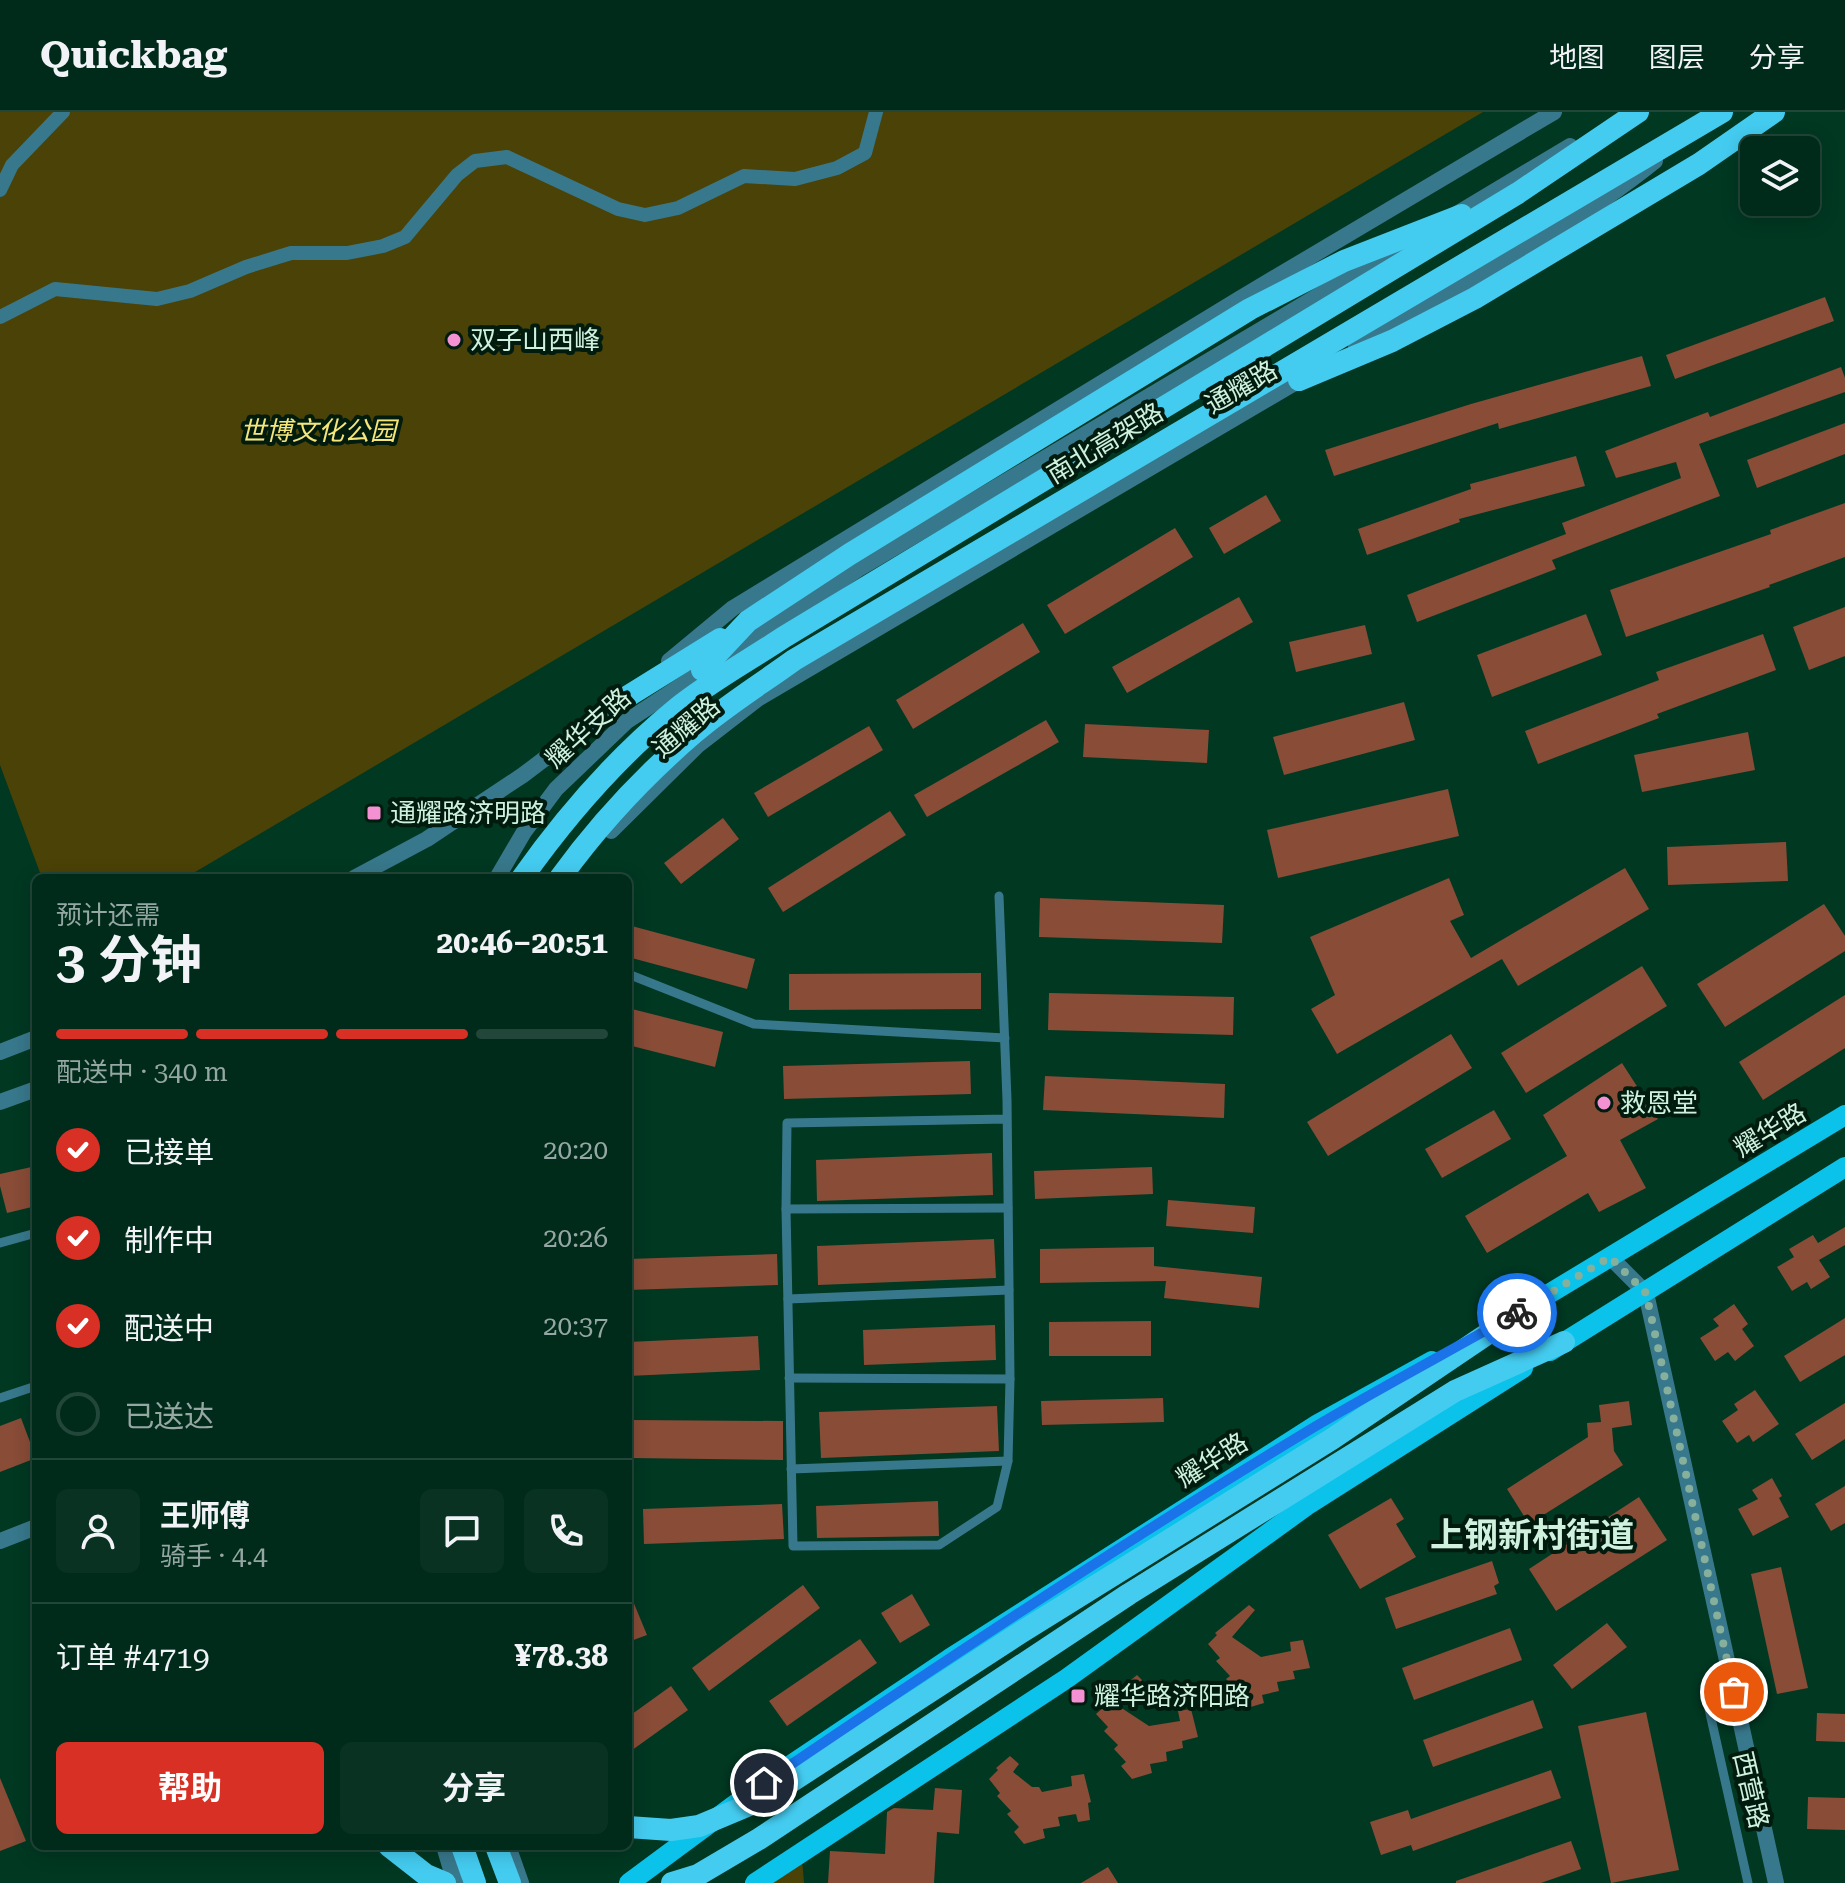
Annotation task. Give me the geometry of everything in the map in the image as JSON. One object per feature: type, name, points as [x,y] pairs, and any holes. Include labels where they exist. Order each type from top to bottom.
[{"type":"highway","name":"南北高架路","points":[[525,874],[569,814],[616,764],[677,708],[784,637],[1518,193],[1638,112]]},
{"type":"highway","name":"南北高架路","points":[[563,874],[633,788],[696,731],[794,660],[1722,112]]},
{"type":"highway","points":[[1299,380],[1392,341],[1475,298],[1699,164],[1774,112]]},
{"type":"highway","points":[[625,698],[850,554],[1250,309],[1344,261],[1518,193]]},
{"type":"highway","points":[[702,670],[748,621]]},
{"type":"highway","points":[[632,1827],[671,1830],[699,1826],[766,1798],[1020,1633],[1332,1439],[1521,1311]]},
{"type":"highway","points":[[672,1883],[698,1875],[759,1839],[1129,1594],[1455,1391],[1564,1342]]},
{"type":"highway","points":[[394,1850],[426,1875],[445,1883]]},
{"type":"highway","points":[[463,1850],[475,1883]]},
{"type":"highway","points":[[498,1850],[510,1883]]},
{"type":"main road","name":"耀华路","points":[[629,1883],[764,1783],[1114,1552],[1318,1424],[1521,1311],[1845,1115]]},
{"type":"main road","points":[[755,1883],[1066,1679],[1309,1504],[1845,1167]]},
{"type":"street","points":[[0,190],[12,165],[63,112]]},
{"type":"street","points":[[0,317],[55,289],[157,299],[190,291],[246,267],[291,253],[347,253],[383,246],[405,237],[457,175],[475,161],[507,157],[618,209],[645,215],[678,208],[744,176],[795,179],[837,168],[865,153],[876,112]]},
{"type":"street","points":[[361,874],[427,839],[523,775],[625,698],[733,608],[1239,299],[1554,112]]},
{"type":"street","name":"通耀路","points":[[702,670],[857,570],[1597,130],[1622,112]]},
{"type":"street","name":"通耀路","points":[[574,874],[639,801],[697,746],[759,698],[1563,226],[1623,186],[1712,112]]},
{"type":"street","name":"耀华支路","points":[[499,874],[524,832],[556,789],[627,721],[702,670]]},
{"type":"street","points":[[0,1052],[32,1040]]},
{"type":"street","points":[[0,1102],[32,1090]]},
{"type":"street","points":[[1610,1257],[1646,1293]]},
{"type":"street","name":"西营路","points":[[1646,1293],[1776,1883]]},
{"type":"street","points":[[0,1541],[32,1529]]},
{"type":"street","points":[[445,1850],[455,1883]]},
{"type":"street","points":[[509,1850],[521,1883]]},
{"type":"lane","points":[[999,896],[1007,1119],[1010,1379],[1008,1461],[997,1507],[939,1545],[793,1546],[787,1123],[1007,1119]]},
{"type":"lane","points":[[632,976],[754,1024],[1005,1038]]},
{"type":"lane","points":[[786,1209],[1008,1208]]},
{"type":"lane","points":[[0,1243],[32,1234]]},
{"type":"lane","points":[[788,1299],[1009,1290]]},
{"type":"lane","points":[[789,1378],[1010,1379]]},
{"type":"lane","points":[[0,1398],[32,1387]]},
{"type":"lane","points":[[791,1469],[1008,1461]]},
{"type":"lane","name":"西营路","points":[[1728,1664],[1707,1700],[1748,1883]]},
{"type":"green space","name":"世博文化公园","points":[[0,112],[1483,112],[192,874],[41,874],[0,765]]},
{"type":"green space","points":[[802,1859],[804,1883],[766,1883]]},
{"type":"building","points":[[1825,297],[1834,321],[1675,379],[1666,355]]},
{"type":"building","points":[[1642,356],[1651,386],[1499,429],[1498,423],[1334,476],[1325,450],[1471,404]]},
{"type":"building","points":[[1841,367],[1845,392],[1699,444],[1720,496],[1552,560],[1556,569],[1417,622],[1407,595],[1566,534],[1562,523],[1681,478],[1676,462],[1616,478],[1605,451],[1708,412],[1710,417]]},
{"type":"building","points":[[1845,423],[1845,454],[1757,488],[1747,460]]},
{"type":"building","points":[[1576,456],[1585,486],[1459,519],[1460,522],[1367,555],[1358,529],[1471,489],[1470,484]]},
{"type":"building","points":[[1266,495],[1281,521],[1224,554],[1209,528]]},
{"type":"building","points":[[1845,503],[1845,557],[1770,587],[1626,637],[1610,590],[1771,534],[1770,530]]},
{"type":"building","points":[[1175,528],[1193,557],[1065,634],[1047,605]]},
{"type":"building","points":[[1239,597],[1253,622],[1127,693],[1112,667]]},
{"type":"building","points":[[1845,607],[1845,656],[1809,670],[1793,627]]},
{"type":"building","points":[[1586,614],[1602,655],[1492,697],[1477,655]]},
{"type":"building","points":[[1023,623],[1040,652],[913,729],[896,700]]},
{"type":"building","points":[[1365,625],[1372,654],[1296,672],[1289,642]]},
{"type":"building","points":[[1763,634],[1776,670],[1657,714],[1659,718],[1538,764],[1525,731],[1659,680],[1656,672]]},
{"type":"building","points":[[1404,702],[1415,740],[1284,775],[1273,737]]},
{"type":"building","points":[[1046,720],[1059,742],[927,817],[914,795]]},
{"type":"building","points":[[1085,724],[1209,730],[1207,763],[1083,757]]},
{"type":"building","points":[[869,726],[883,750],[768,817],[754,793]]},
{"type":"building","points":[[1748,732],[1755,770],[1642,792],[1634,755]]},
{"type":"building","points":[[1448,789],[1459,836],[1278,878],[1267,830]]},
{"type":"building","points":[[890,811],[906,835],[783,912],[768,888]]},
{"type":"building","points":[[723,818],[739,839],[681,884],[664,863]]},
{"type":"building","points":[[1786,842],[1788,881],[1668,885],[1667,847]]},
{"type":"building","points":[[1625,868],[1649,909],[1518,986],[1502,959],[1337,1054],[1311,1009],[1335,995],[1310,937],[1449,878],[1464,915],[1450,921],[1471,958]]},
{"type":"building","points":[[1040,898],[1224,905],[1222,943],[1039,937]]},
{"type":"building","points":[[1824,904],[1845,936],[1845,951],[1725,1027],[1697,984]]},
{"type":"building","points":[[632,926],[755,959],[747,989],[632,958]]},
{"type":"building","points":[[1642,966],[1667,1006],[1526,1093],[1501,1053]]},
{"type":"building","points":[[981,973],[981,1009],[789,1010],[789,974]]},
{"type":"building","points":[[1049,993],[1234,997],[1233,1035],[1048,1030]]},
{"type":"building","points":[[1845,995],[1845,1048],[1763,1100],[1739,1062]]},
{"type":"building","points":[[632,1009],[723,1032],[715,1067],[632,1046]]},
{"type":"building","points":[[1451,1034],[1472,1068],[1328,1156],[1307,1122]]},
{"type":"building","points":[[970,1061],[971,1094],[784,1099],[783,1066]]},
{"type":"building","points":[[1622,1063],[1658,1119],[1620,1140],[1646,1188],[1599,1212],[1588,1193],[1487,1253],[1465,1216],[1567,1156],[1543,1115]]},
{"type":"building","points":[[1045,1076],[1225,1084],[1224,1118],[1043,1110]]},
{"type":"building","points":[[1494,1110],[1511,1139],[1442,1178],[1425,1149]]},
{"type":"building","points":[[992,1153],[993,1195],[817,1201],[816,1160]]},
{"type":"building","points":[[32,1167],[32,1207],[7,1213],[0,1174]]},
{"type":"building","points":[[1152,1167],[1153,1194],[1035,1199],[1034,1171]]},
{"type":"building","points":[[1168,1200],[1255,1207],[1253,1233],[1166,1226]]},
{"type":"building","points":[[1845,1227],[1845,1245],[1819,1260],[1830,1277],[1811,1289],[1807,1282],[1792,1291],[1777,1267],[1794,1257],[1789,1249],[1813,1235],[1818,1243]]},
{"type":"building","points":[[994,1239],[996,1278],[818,1285],[817,1246]]},
{"type":"building","points":[[1154,1247],[1154,1266],[1262,1277],[1259,1308],[1164,1298],[1166,1281],[1040,1283],[1040,1249]]},
{"type":"building","points":[[777,1254],[778,1285],[632,1290],[632,1259]]},
{"type":"building","points":[[1734,1304],[1748,1324],[1742,1329],[1754,1346],[1735,1361],[1728,1352],[1715,1361],[1700,1338],[1719,1326],[1713,1319]]},
{"type":"building","points":[[1845,1318],[1845,1355],[1800,1382],[1784,1356]]},
{"type":"building","points":[[1151,1321],[1151,1356],[1049,1356],[1049,1322]]},
{"type":"building","points":[[995,1325],[996,1360],[864,1365],[863,1330]]},
{"type":"building","points":[[758,1336],[760,1370],[632,1376],[632,1342]]},
{"type":"building","points":[[1755,1390],[1779,1424],[1753,1442],[1749,1435],[1737,1443],[1722,1421],[1738,1410],[1734,1404]]},
{"type":"building","points":[[1163,1398],[1164,1422],[1042,1425],[1041,1401]]},
{"type":"building","points":[[1629,1401],[1632,1425],[1612,1428],[1614,1451],[1623,1465],[1529,1524],[1507,1489],[1588,1437],[1587,1423],[1601,1422],[1599,1405]]},
{"type":"building","points":[[1845,1403],[1845,1439],[1812,1460],[1795,1434]]},
{"type":"building","points":[[997,1406],[999,1451],[821,1458],[819,1412]]},
{"type":"building","points":[[21,1418],[32,1447],[32,1460],[0,1472],[0,1426]]},
{"type":"building","points":[[632,1420],[783,1421],[783,1460],[632,1458]]},
{"type":"building","points":[[1772,1478],[1789,1517],[1753,1536],[1738,1509],[1758,1499],[1752,1490]]},
{"type":"building","points":[[1845,1486],[1845,1523],[1831,1531],[1815,1504]]},
{"type":"building","points":[[1639,1497],[1667,1540],[1556,1611],[1529,1569]]},
{"type":"building","points":[[1391,1498],[1404,1519],[1396,1524],[1416,1557],[1360,1589],[1328,1535]]},
{"type":"building","points":[[938,1501],[939,1536],[817,1538],[816,1506]]},
{"type":"building","points":[[782,1504],[784,1539],[644,1544],[643,1509]]},
{"type":"building","points":[[1492,1561],[1499,1583],[1494,1586],[1497,1594],[1396,1629],[1385,1598]]},
{"type":"building","points":[[1781,1567],[1808,1688],[1777,1694],[1751,1574]]},
{"type":"building","points":[[803,1585],[820,1608],[709,1691],[692,1668]]},
{"type":"building","points":[[912,1594],[930,1625],[900,1643],[881,1613]]},
{"type":"building","points":[[632,1599],[647,1635],[632,1641]]},
{"type":"building","points":[[1249,1605],[1255,1610],[1232,1637],[1261,1657],[1291,1651],[1290,1642],[1303,1640],[1310,1668],[1293,1671],[1295,1679],[1277,1682],[1279,1691],[1262,1695],[1264,1703],[1244,1709],[1233,1697],[1238,1692],[1226,1679],[1230,1676],[1216,1661],[1220,1658],[1208,1644],[1217,1635],[1215,1633]]},
{"type":"building","points":[[1607,1623],[1627,1647],[1572,1689],[1553,1665]]},
{"type":"building","points":[[1510,1628],[1522,1660],[1414,1700],[1402,1668]]},
{"type":"building","points":[[860,1639],[877,1663],[787,1726],[769,1701]]},
{"type":"building","points":[[1137,1675],[1142,1680],[1120,1707],[1149,1726],[1180,1721],[1178,1711],[1191,1709],[1198,1737],[1182,1741],[1183,1748],[1166,1752],[1167,1761],[1150,1764],[1152,1773],[1132,1779],[1121,1766],[1126,1762],[1114,1749],[1118,1745],[1104,1731],[1108,1727],[1096,1714],[1106,1705],[1103,1703]]},
{"type":"building","points":[[671,1686],[688,1710],[632,1750],[632,1714]]},
{"type":"building","points":[[1533,1700],[1543,1728],[1433,1767],[1423,1740]]},
{"type":"building","points":[[1646,1712],[1679,1870],[1611,1883],[1578,1726]]},
{"type":"building","points":[[1817,1713],[1845,1714],[1845,1742],[1816,1741]]},
{"type":"building","points":[[1010,1756],[1019,1764],[1013,1772],[1032,1787],[1039,1787],[1042,1792],[1072,1786],[1071,1776],[1084,1774],[1091,1802],[1088,1803],[1090,1820],[1078,1822],[1076,1814],[1058,1817],[1060,1826],[1043,1829],[1045,1838],[1024,1844],[1014,1832],[1019,1827],[1007,1814],[1011,1811],[997,1796],[1000,1793],[989,1779]]},
{"type":"building","points":[[1551,1770],[1561,1798],[1413,1851],[1411,1845],[1381,1855],[1370,1822],[1408,1810],[1411,1819]]},
{"type":"building","points":[[0,1778],[26,1841],[0,1851]]},
{"type":"building","points":[[935,1788],[962,1790],[959,1834],[937,1832],[934,1883],[828,1883],[830,1851],[885,1854],[887,1812],[894,1808],[933,1810]]},
{"type":"building","points":[[1808,1797],[1845,1798],[1845,1830],[1807,1829]]},
{"type":"building","points":[[1571,1841],[1581,1869],[1541,1883],[1456,1883],[1456,1881]]},
{"type":"building","points":[[1108,1867],[1118,1883],[1081,1883]]},
{"type":"way so far","points":[[1517,1313],[1610,1257],[1646,1293],[1734,1692]]},
{"type":"place","name":"双子山西峰","points":[[454,340]]},
{"type":"place","name":"通耀路济明路","points":[[374,813]]},
{"type":"place","name":"救恩堂","points":[[1604,1103]]},
{"type":"place","name":"耀华路济阳路","points":[[1078,1696]]},
{"type":"district","name":"上钢新村街道","points":[[1532,1535]]},
{"type":"route","points":[[764,1783],[949,1659],[1223,1483],[1318,1424],[1517,1313]]}]
